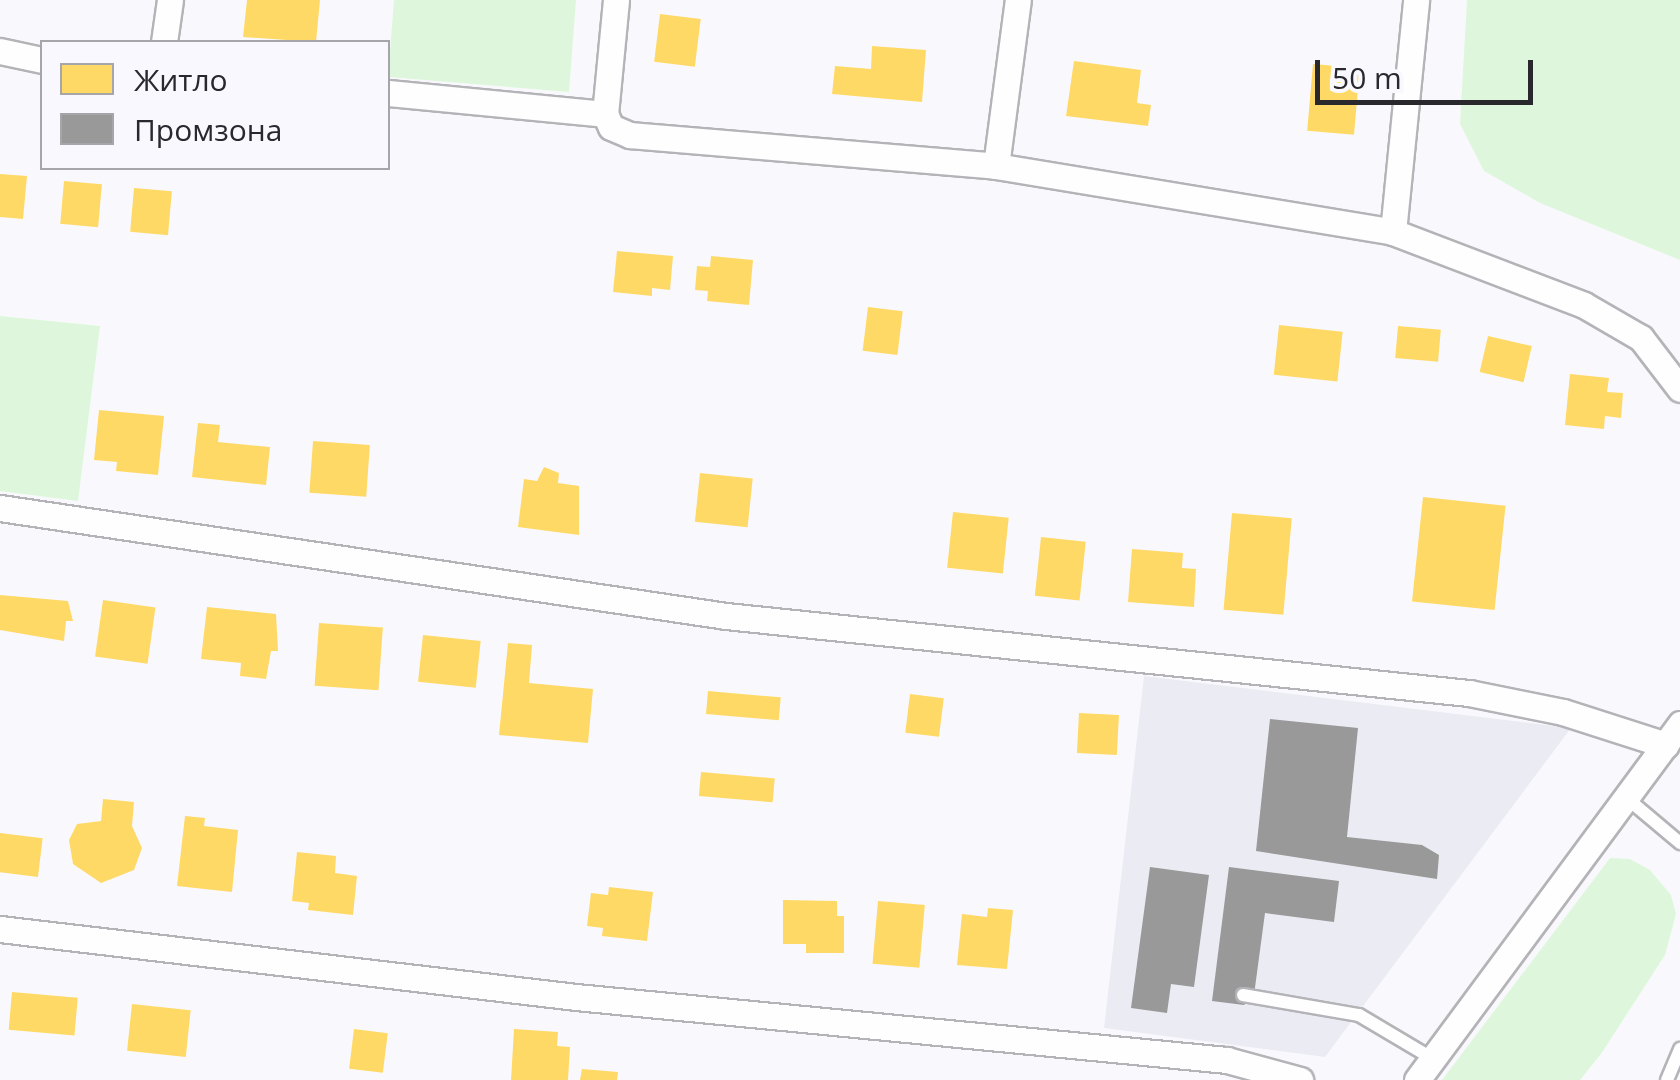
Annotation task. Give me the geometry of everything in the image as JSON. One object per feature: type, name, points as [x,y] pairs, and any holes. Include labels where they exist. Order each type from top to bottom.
[{"type":"street","points":[[164,40],[170,0]]},
{"type":"street","points":[[616,0],[605,114],[611,127],[630,135],[996,166],[1394,232],[1584,306],[1641,338],[1680,389]]},
{"type":"street","points":[[996,166],[1018,0]]},
{"type":"street","points":[[1394,232],[1416,0]]},
{"type":"street","points":[[0,52],[40,60]]},
{"type":"street","points":[[390,93],[605,114]]},
{"type":"street","points":[[0,508],[726,616],[1469,693],[1675,740],[1425,1070]]},
{"type":"street","points":[[0,929],[576,998],[1227,1060],[1300,1080]]},
{"type":"lane","points":[[1629,800],[1680,844]]},
{"type":"lane","points":[[1243,996],[1359,1015],[1425,1070]]},
{"type":"lane","points":[[1667,1080],[1680,1049]]},
{"type":"shaded area","points":[[1144,676],[1571,728],[1325,1057],[1104,1028]]},
{"type":"green space","points":[[394,0],[576,0],[569,92],[390,77]]},
{"type":"green space","points":[[1467,0],[1680,0],[1680,260],[1540,203],[1484,171],[1460,124]]},
{"type":"green space","points":[[0,316],[100,326],[78,501],[0,491]]},
{"type":"green space","points":[[1610,858],[1630,859],[1650,870],[1671,895],[1676,914],[1665,955],[1601,1054],[1580,1080],[1442,1080]]},
{"type":"building: Житло","points":[[247,0],[320,0],[316,40],[243,37]]},
{"type":"building: Житло","points":[[660,14],[701,19],[695,67],[654,62]]},
{"type":"building: Житло","points":[[872,46],[926,50],[922,102],[832,94],[835,66],[871,69]]},
{"type":"building: Житло","points":[[1074,61],[1141,70],[1137,103],[1151,105],[1148,126],[1066,116]]},
{"type":"building: Житло","points":[[1313,64],[1360,68],[1354,135],[1307,131]]},
{"type":"building: Житло","points":[[0,174],[27,176],[23,219],[0,217]]},
{"type":"building: Житло","points":[[64,181],[102,184],[98,227],[60,224]]},
{"type":"building: Житло","points":[[134,188],[172,191],[168,235],[130,232]]},
{"type":"building: Житло","points":[[617,251],[673,256],[670,290],[652,288],[652,296],[613,292]]},
{"type":"building: Житло","points":[[711,256],[753,260],[749,305],[707,301],[708,291],[695,290],[697,266],[710,267]]},
{"type":"building: Житло","points":[[868,307],[903,311],[897,355],[863,351]]},
{"type":"building: Житло","points":[[1279,325],[1343,332],[1337,381],[1274,375]]},
{"type":"building: Житло","points":[[1398,326],[1441,330],[1438,362],[1395,358]]},
{"type":"building: Житло","points":[[1488,336],[1532,346],[1524,382],[1480,372]]},
{"type":"building: Житло","points":[[1570,374],[1609,378],[1607,392],[1623,393],[1621,418],[1605,416],[1604,429],[1565,425]]},
{"type":"building: Житло","points":[[99,410],[164,416],[158,475],[116,471],[117,462],[94,460]]},
{"type":"building: Житло","points":[[198,423],[220,425],[218,442],[270,447],[266,485],[192,477]]},
{"type":"building: Житло","points":[[313,441],[370,445],[366,497],[309,493]]},
{"type":"building: Житло","points":[[544,467],[559,473],[558,483],[579,486],[579,535],[518,527],[524,479],[537,481]]},
{"type":"building: Житло","points":[[700,473],[753,479],[748,527],[695,522]]},
{"type":"building: Житло","points":[[1423,497],[1506,506],[1495,610],[1412,601]]},
{"type":"building: Житло","points":[[953,512],[1009,518],[1003,574],[947,568]]},
{"type":"building: Житло","points":[[1232,513],[1292,518],[1283,615],[1224,610]]},
{"type":"building: Житло","points":[[1041,537],[1086,542],[1080,600],[1035,596]]},
{"type":"building: Житло","points":[[1132,549],[1183,553],[1182,568],[1196,569],[1194,607],[1128,602]]},
{"type":"building: Житло","points":[[0,595],[68,601],[73,621],[66,621],[64,641],[0,630]]},
{"type":"building: Житло","points":[[103,600],[155,607],[148,664],[95,656]]},
{"type":"building: Житло","points":[[207,607],[276,614],[278,651],[271,651],[266,679],[240,676],[241,663],[201,659]]},
{"type":"building: Житло","points":[[319,623],[383,627],[378,690],[315,686]]},
{"type":"building: Житло","points":[[423,635],[481,641],[476,688],[418,682]]},
{"type":"building: Житло","points":[[508,643],[532,645],[529,683],[593,689],[588,743],[499,735]]},
{"type":"building: Житло","points":[[708,691],[781,697],[779,720],[706,714]]},
{"type":"building: Житло","points":[[910,694],[944,698],[939,737],[905,733]]},
{"type":"building: Житло","points":[[1079,713],[1119,715],[1117,755],[1077,753]]},
{"type":"building: Житло","points":[[701,772],[775,778],[773,802],[699,796]]},
{"type":"building: Житло","points":[[103,799],[134,802],[132,826],[142,848],[134,870],[101,883],[73,864],[69,840],[77,824],[101,821]]},
{"type":"building: Житло","points":[[185,816],[205,818],[204,826],[238,830],[232,892],[177,886]]},
{"type":"building: Житло","points":[[0,833],[43,838],[38,877],[0,872]]},
{"type":"building: Житло","points":[[297,852],[336,856],[335,873],[357,876],[353,915],[308,910],[309,903],[292,901]]},
{"type":"building: Житло","points":[[609,887],[653,892],[647,941],[602,936],[603,928],[587,926],[591,893],[608,895]]},
{"type":"building: Житло","points":[[783,900],[837,901],[837,916],[844,916],[844,953],[806,953],[806,944],[783,944]]},
{"type":"building: Житло","points":[[878,901],[925,905],[919,968],[873,964]]},
{"type":"building: Житло","points":[[988,908],[1013,910],[1007,969],[957,965],[962,914],[987,917]]},
{"type":"building: Житло","points":[[12,992],[78,998],[74,1036],[9,1030]]},
{"type":"building: Житло","points":[[132,1004],[191,1010],[186,1057],[127,1051]]},
{"type":"building: Житло","points":[[354,1029],[388,1033],[383,1073],[349,1069]]},
{"type":"building: Житло","points":[[514,1029],[558,1032],[557,1046],[570,1047],[568,1080],[511,1080]]},
{"type":"building: Житло","points":[[582,1069],[618,1072],[617,1080],[580,1080]]},
{"type":"building: Промзона","points":[[1270,719],[1358,728],[1347,837],[1422,845],[1439,855],[1437,879],[1256,851]]},
{"type":"building: Промзона","points":[[1150,867],[1209,875],[1194,987],[1171,984],[1167,1013],[1131,1008]]},
{"type":"building: Промзона","points":[[1229,867],[1339,881],[1334,922],[1265,913],[1254,995],[1244,1005],[1212,1001]]}]
